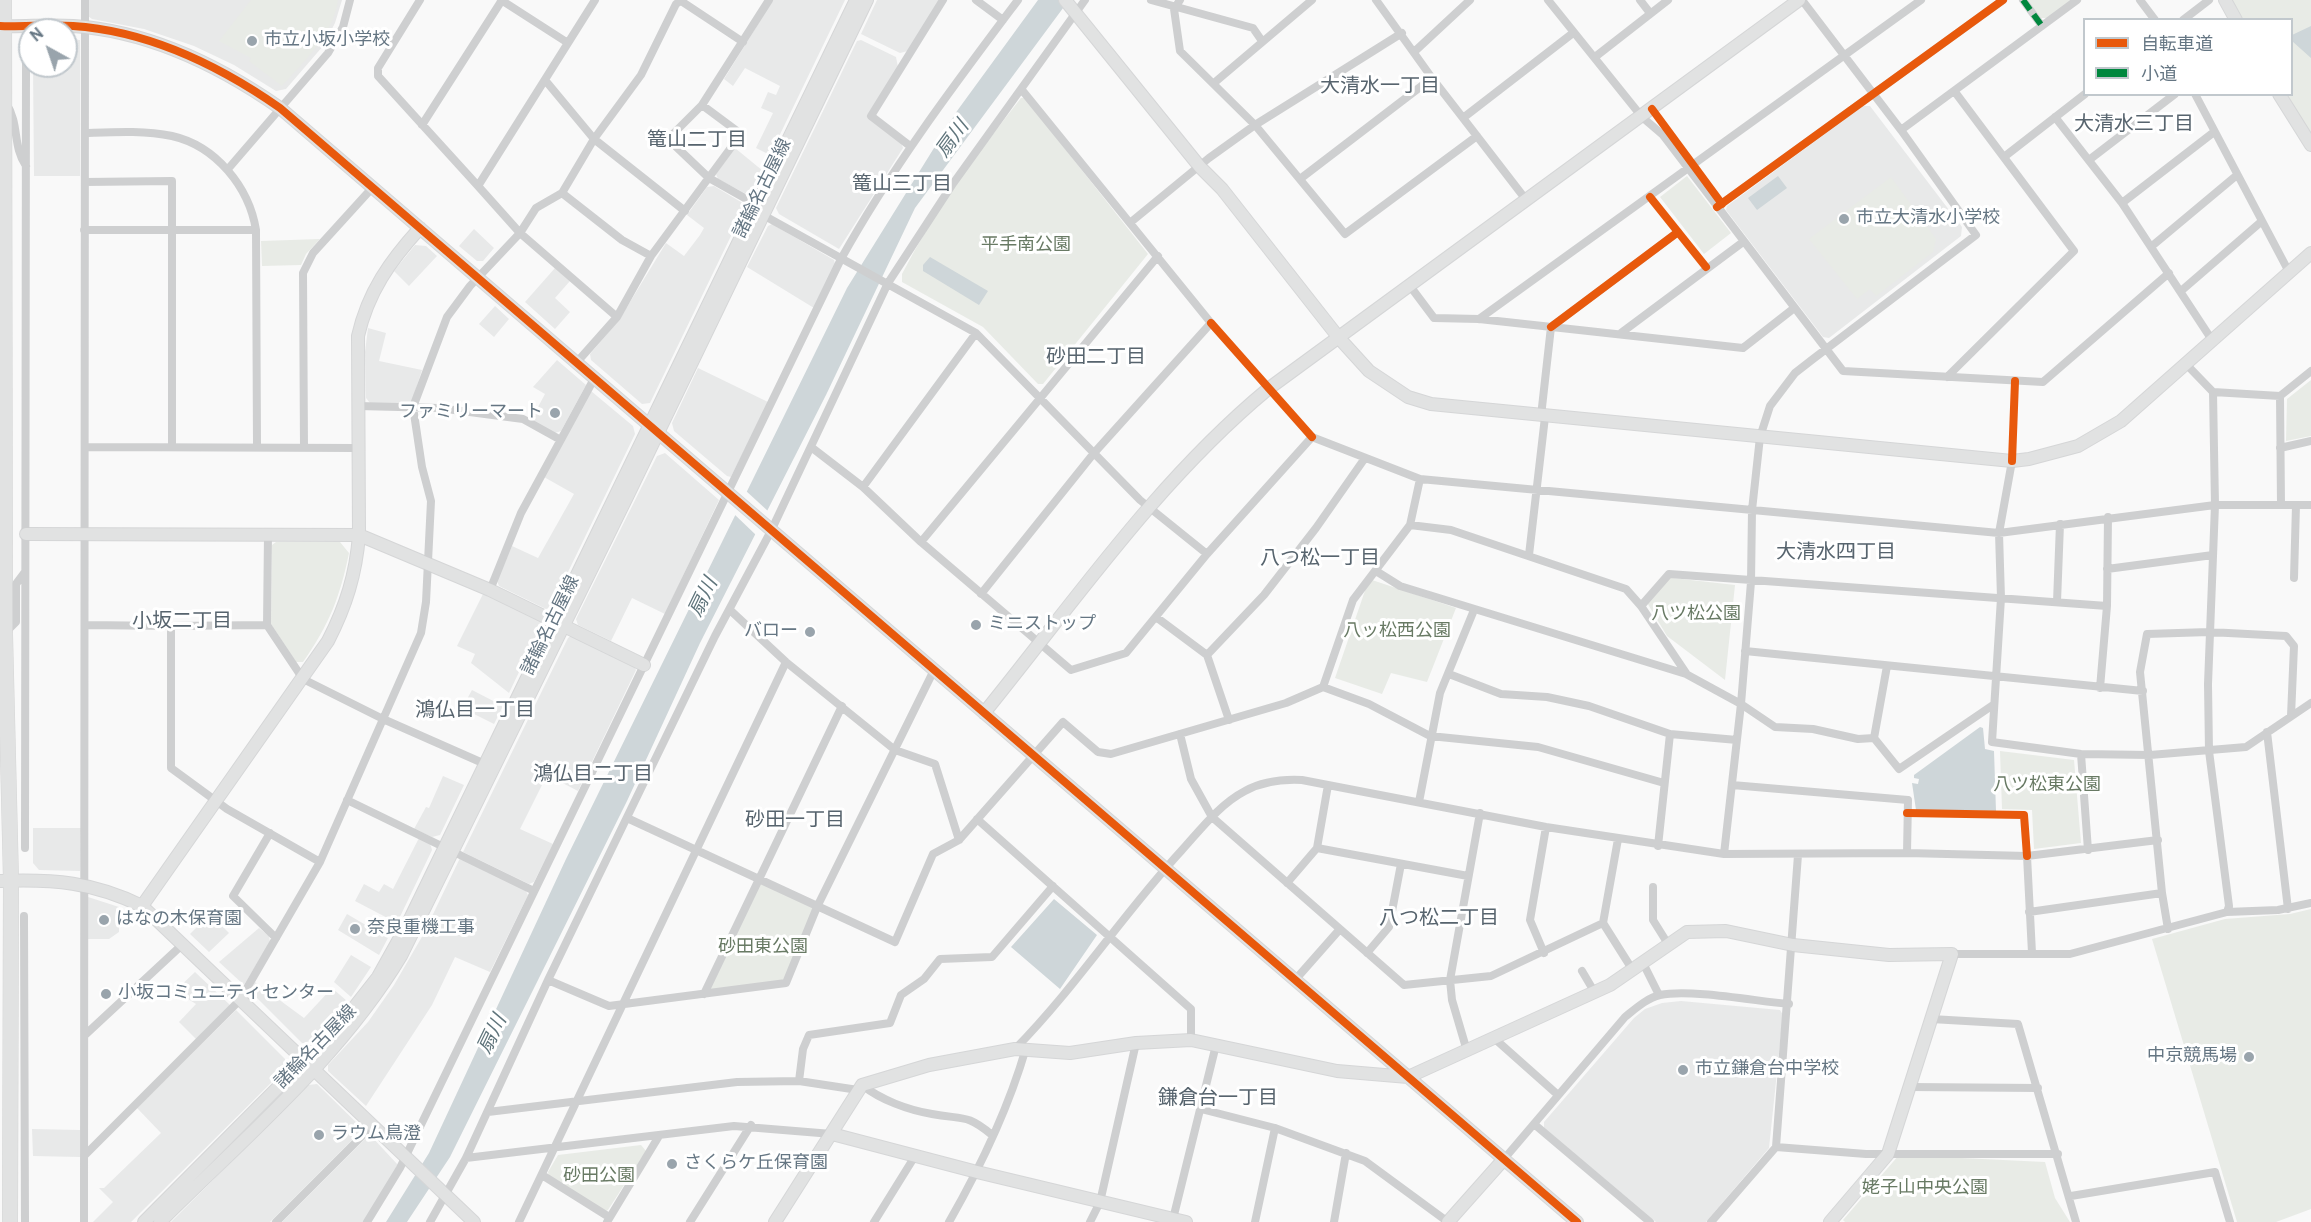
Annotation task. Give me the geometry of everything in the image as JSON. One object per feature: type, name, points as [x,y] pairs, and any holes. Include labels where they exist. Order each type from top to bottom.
[{"type":"highway","points":[[4,0],[1,28],[4,99],[5,634],[9,779],[6,881],[11,962],[18,1190],[10,1222]]},
{"type":"highway","points":[[0,803],[9,779]]},
{"type":"highway","points":[[0,897],[6,881]]},
{"type":"street","points":[[84,1222],[85,0]]},
{"type":"street","points":[[228,169],[336,40],[350,0]]},
{"type":"street","points":[[420,0],[378,68],[378,76],[520,233],[617,317]]},
{"type":"street","points":[[422,125],[501,0],[568,43]]},
{"type":"street","points":[[478,186],[595,0]]},
{"type":"street","points":[[84,1155],[240,1000],[320,862],[421,633],[426,602],[430,501],[422,467],[413,407],[447,317],[478,278],[520,233],[536,208],[562,193],[594,139],[641,75],[676,4],[681,0],[743,42]]},
{"type":"street","points":[[769,0],[702,105],[668,140],[709,178],[760,210],[841,259],[885,281],[976,333],[1150,507],[1207,554]]},
{"type":"street","name":"諸輪名古屋線","points":[[760,210],[856,0]]},
{"type":"street","name":"諸輪名古屋線","points":[[449,849],[760,210],[867,0]]},
{"type":"street","points":[[910,146],[871,116],[943,0]]},
{"type":"street","points":[[976,0],[1004,20]]},
{"type":"street","points":[[367,1222],[409,1160],[534,891],[644,665],[732,497],[841,259],[875,199],[910,146],[1018,0]]},
{"type":"street","points":[[430,1222],[444,1192],[466,1158],[548,980],[730,610],[767,527],[811,447],[885,281],[952,185],[1078,14],[1085,0]]},
{"type":"street","points":[[1151,0],[1174,9],[1253,28],[1262,41]]},
{"type":"street","points":[[1180,0],[1174,9],[1180,51],[1255,125],[1345,234],[1477,136]]},
{"type":"street","points":[[1214,83],[1312,0]]},
{"type":"street","points":[[1376,0],[1402,33],[1432,78],[1527,201]]},
{"type":"street","points":[[1414,52],[1470,0]]},
{"type":"street","points":[[1548,0],[1642,117],[1663,135],[1793,309],[1843,371],[2043,382],[2169,273]]},
{"type":"street","points":[[1640,0],[1650,13]]},
{"type":"street","points":[[1595,57],[1668,0]]},
{"type":"street","points":[[984,713],[1150,507],[1225,424],[1338,338],[1800,0],[1901,130],[1976,234],[1795,373],[1770,406],[1760,437],[1752,510],[1751,582],[1741,704],[1724,854]]},
{"type":"street","points":[[1479,319],[1921,0]]},
{"type":"street","points":[[1717,207],[2002,0]]},
{"type":"street","points":[[2023,0],[2042,26]]},
{"type":"street","points":[[1901,130],[2077,0]]},
{"type":"street","points":[[2140,0],[2154,18]]},
{"type":"street","points":[[2186,18],[2209,0]]},
{"type":"street","points":[[2225,0],[2235,18]]},
{"type":"street","points":[[1066,1],[1200,167],[1222,189],[1338,338],[1369,371],[1408,397],[1458,408],[2012,461],[2067,449],[2100,434],[2121,421],[2311,253]]},
{"type":"street","points":[[1,28],[84,28],[182,53],[229,75],[280,108],[1577,1222]]},
{"type":"street","points":[[1131,222],[1255,125],[1402,33]]},
{"type":"street","points":[[1463,118],[1573,33]]},
{"type":"street","points":[[25,848],[26,78]]},
{"type":"street","points":[[1300,180],[1432,78]]},
{"type":"street","points":[[545,80],[594,139],[685,211]]},
{"type":"street","points":[[981,594],[1094,453],[1211,323],[1022,90]]},
{"type":"street","points":[[1947,377],[2074,251],[1954,92]]},
{"type":"street","points":[[2004,157],[2083,96]]},
{"type":"street","points":[[2089,160],[2172,96]]},
{"type":"street","points":[[2196,96],[2289,272]]},
{"type":"street","points":[[2280,96],[2310,139]]},
{"type":"street","points":[[4,99],[15,117],[17,153],[26,166]]},
{"type":"street","points":[[577,362],[617,317],[651,256],[741,134],[702,105]]},
{"type":"street","points":[[2055,117],[2122,203],[2212,340]]},
{"type":"street","points":[[85,133],[143,132],[173,136],[194,144],[228,169],[251,208],[256,230],[257,447]]},
{"type":"street","points":[[2122,203],[2214,132]]},
{"type":"street","points":[[2152,246],[2237,175]]},
{"type":"street","points":[[85,182],[172,181],[172,446]]},
{"type":"street","points":[[304,448],[303,273],[313,253],[373,187]]},
{"type":"street","points":[[562,193],[622,240],[651,256]]},
{"type":"street","points":[[2181,291],[2262,221]]},
{"type":"street","points":[[142,906],[303,679],[328,641],[342,613],[355,571],[359,535],[357,345],[365,305],[384,271],[420,228]]},
{"type":"street","points":[[84,230],[256,230]]},
{"type":"street","points":[[1529,555],[1551,327],[1678,232]]},
{"type":"street","points":[[1621,333],[1743,242]]},
{"type":"street","points":[[921,542],[1158,256]]},
{"type":"street","points":[[1410,286],[1434,318],[1479,319],[1743,348],[1793,309]]},
{"type":"street","points":[[863,487],[976,333]]},
{"type":"street","points":[[2185,363],[2213,392],[2280,396],[2311,371]]},
{"type":"street","points":[[490,590],[521,513],[559,439],[595,377]]},
{"type":"street","points":[[2213,392],[2215,505],[2209,632],[2209,750],[2228,912]]},
{"type":"street","points":[[2280,396],[2281,505]]},
{"type":"street","points":[[358,406],[439,408],[523,419],[559,439]]},
{"type":"street","points":[[811,447],[863,487],[921,542],[1071,670],[1126,653],[1207,554],[1312,437],[1420,479],[1999,533],[2108,517],[2215,505],[2311,505]]},
{"type":"street","points":[[2280,448],[2311,441]]},
{"type":"street","points":[[85,447],[357,448]]},
{"type":"street","points":[[1207,654],[1264,595],[1316,528],[1365,458]]},
{"type":"street","points":[[2012,461],[1999,533],[2001,598],[1998,676],[1993,705],[1992,741],[2081,754],[2150,755],[2246,747],[2311,703]]},
{"type":"street","points":[[1323,687],[1353,600],[1410,525],[1420,479]]},
{"type":"street","points":[[2294,578],[2296,505]]},
{"type":"street","points":[[2100,688],[2107,606],[2108,517]]},
{"type":"street","points":[[2056,602],[2060,524]]},
{"type":"street","points":[[1410,525],[1451,530],[1626,589],[1641,606],[1686,674]]},
{"type":"street","points":[[26,534],[359,535],[490,590],[644,665]]},
{"type":"street","points":[[268,534],[267,626],[303,679],[383,719],[485,764]]},
{"type":"street","points":[[2107,569],[2213,555]]},
{"type":"street","points":[[5,634],[15,622],[16,584],[25,571]]},
{"type":"street","points":[[1376,571],[1400,586],[1686,674],[1741,704],[1775,728],[1813,729],[1858,739],[1874,738]]},
{"type":"street","points":[[1641,606],[1669,574],[1751,582],[2107,606]]},
{"type":"street","points":[[730,610],[786,662],[895,750],[935,764],[959,840]]},
{"type":"street","points":[[1419,802],[1440,693],[1474,610]]},
{"type":"street","points":[[1156,617],[1207,654],[1229,720]]},
{"type":"street","name":"諸輪名古屋線","points":[[144,1222],[348,1030],[386,982],[422,917],[485,764],[559,623]]},
{"type":"street","points":[[85,626],[267,626]]},
{"type":"street","points":[[171,626],[171,768],[216,801],[320,862]]},
{"type":"street","points":[[2168,929],[2162,893],[2144,691],[2140,672],[2147,634],[2209,632],[2286,636],[2294,646],[2291,716]]},
{"type":"street","points":[[1744,651],[2144,691]]},
{"type":"street","points":[[519,1222],[625,1004],[786,662]]},
{"type":"street","points":[[1887,666],[1874,738],[1899,769],[1993,705]]},
{"type":"street","points":[[548,980],[609,1006],[786,983],[817,907],[934,670]]},
{"type":"street","points":[[1449,674],[1501,694],[1547,697],[1589,706],[1670,734],[1737,740]]},
{"type":"street","points":[[627,818],[895,942],[933,854],[959,840],[1063,722],[1104,755],[1286,703],[1323,687],[1369,704],[1430,736],[1538,747],[1664,783]]},
{"type":"street","points":[[704,994],[842,706]]},
{"type":"street","points":[[2267,732],[2288,909]]},
{"type":"street","points":[[1180,734],[1191,778],[1212,817],[1404,985],[1491,976],[1544,953],[1603,923]]},
{"type":"street","points":[[1658,846],[1670,734]]},
{"type":"street","points":[[2081,754],[2088,850]]},
{"type":"street","points":[[949,1222],[977,1172],[992,1135],[1006,1112],[1020,1049],[1053,1010],[1109,934],[1212,817],[1246,790],[1270,781],[1302,780],[1546,827],[1658,846],[1724,854],[1907,853],[2027,856],[2157,840]]},
{"type":"street","points":[[1287,883],[1317,848],[1328,785]]},
{"type":"street","points":[[1732,785],[1908,800],[1907,853]]},
{"type":"street","points":[[347,800],[534,891]]},
{"type":"street","points":[[1467,1051],[1452,1000],[1450,980],[1480,813]]},
{"type":"street","points":[[977,819],[1191,1009],[1191,1040]]},
{"type":"street","points":[[1544,953],[1530,920],[1546,827]]},
{"type":"street","points":[[270,834],[233,896],[276,938]]},
{"type":"street","points":[[1618,839],[1603,923],[1659,995]]},
{"type":"street","points":[[1317,848],[1468,876]]},
{"type":"street","points":[[1711,1222],[1776,1147],[1789,1004],[1798,855]]},
{"type":"street","points":[[2027,856],[2032,953]]},
{"type":"street","points":[[1367,953],[1389,927],[1401,864]]},
{"type":"street","points":[[6,881],[84,884],[116,894],[142,906],[474,1222]]},
{"type":"street","points":[[799,1081],[803,1049],[809,1035],[890,1023],[901,995],[924,979],[940,959],[992,957],[1053,886]]},
{"type":"street","points":[[1653,887],[1653,920],[1668,944]]},
{"type":"street","points":[[2029,912],[2162,893]]},
{"type":"street","points":[[775,1222],[860,1088],[929,1065],[1020,1049],[1070,1053],[1136,1043],[1191,1040],[1337,1071],[1408,1077],[1610,986],[1687,932],[1726,931],[1793,945],[1889,955],[2070,954],[2228,912],[2288,909],[2311,903]]},
{"type":"street","points":[[24,916],[18,1190],[25,1222]]},
{"type":"street","points":[[1295,980],[1340,929]]},
{"type":"street","points":[[85,1035],[183,944]]},
{"type":"street","points":[[1830,1222],[1888,1154],[1952,954]]},
{"type":"street","points":[[11,962],[24,972]]},
{"type":"street","points":[[1582,971],[1595,993]]},
{"type":"street","points":[[1202,1109],[1275,1128],[1365,1161],[1448,1222],[1624,1017],[1641,1004],[1659,995],[1789,1004]]},
{"type":"street","points":[[1931,1019],[2018,1024],[2058,1154],[2076,1222]]},
{"type":"street","points":[[1495,1039],[1558,1095]]},
{"type":"street","points":[[1090,1222],[1100,1202],[1136,1043]]},
{"type":"street","points":[[1173,1219],[1216,1045]]},
{"type":"street","name":"諸輪名古屋線","points":[[160,1222],[310,1064]]},
{"type":"street","points":[[488,1112],[737,1082],[799,1081],[860,1088],[931,1114],[962,1116],[975,1121],[992,1135]]},
{"type":"street","points":[[1910,1087],[2038,1088]]},
{"type":"street","points":[[1534,1124],[1650,1222]]},
{"type":"street","points":[[466,1158],[751,1125],[832,1134],[977,1172],[1186,1222]]},
{"type":"street","points":[[690,1222],[751,1125]]},
{"type":"street","points":[[276,1222],[372,1126]]},
{"type":"street","points":[[1255,1222],[1275,1128]]},
{"type":"street","points":[[542,1175],[608,1220],[659,1136]]},
{"type":"street","points":[[1776,1147],[1888,1154],[2058,1154]]},
{"type":"street","points":[[1334,1222],[1346,1153]]},
{"type":"street","points":[[874,1222],[915,1156]]},
{"type":"street","points":[[2070,1196],[2215,1172],[2230,1222]]},
{"type":"shaded area","name":"市立小坂小学校","points":[[88,0],[342,0],[335,23],[323,46],[286,89],[276,91],[234,65],[194,46],[144,29],[92,19],[88,16]]},
{"type":"shaded area","points":[[773,0],[845,0],[770,155],[756,148],[773,113],[761,108],[768,92],[776,95],[780,86],[745,68],[733,86],[724,79]]},
{"type":"shaded area","points":[[877,0],[939,0],[908,51],[900,53],[861,34]]},
{"type":"shaded area","points":[[78,40],[80,40],[80,176],[34,176],[33,78],[78,78]]},
{"type":"shaded area","points":[[861,40],[896,57],[898,67],[867,117],[901,142],[903,148],[839,249],[779,214],[776,208],[857,41]]},
{"type":"shaded area","name":"市立大清水小学校","points":[[1863,106],[1870,106],[1962,227],[1961,236],[1829,338],[1823,337],[1726,210],[1727,206]]},
{"type":"shaded area","points":[[735,148],[763,171],[750,196],[718,179],[716,174]]},
{"type":"shaded area","points":[[714,186],[746,205],[650,403],[642,404],[591,360],[590,354],[619,320],[666,243],[684,256],[700,235],[704,228],[687,215],[707,187]]},
{"type":"shaded area","points":[[772,224],[834,260],[835,264],[814,308],[747,267],[768,226]]},
{"type":"shaded area","points":[[474,229],[494,248],[483,261],[477,261],[459,246]]},
{"type":"shaded area","points":[[415,245],[426,246],[437,256],[409,286],[394,271]]},
{"type":"shaded area","points":[[555,268],[570,281],[555,298],[570,312],[555,329],[525,302]]},
{"type":"shaded area","points":[[495,306],[509,319],[494,337],[479,324]]},
{"type":"shaded area","points":[[368,328],[386,333],[379,361],[422,370],[412,401],[408,404],[370,403],[366,398],[365,352]]},
{"type":"shaded area","points":[[557,360],[586,385],[561,431],[555,433],[531,420],[545,394],[533,387]]},
{"type":"shaded area","points":[[698,368],[768,402],[731,477],[674,431],[672,423]]},
{"type":"shaded area","points":[[591,391],[633,426],[635,434],[551,607],[546,609],[499,586],[497,581],[512,546],[538,558],[574,494],[544,477]]},
{"type":"shaded area","points":[[665,453],[719,500],[665,614],[632,598],[611,641],[578,625],[576,619],[657,456]]},
{"type":"shaded area","points":[[484,592],[539,618],[542,624],[509,693],[471,663],[475,654],[457,646]]},
{"type":"shaded area","points":[[572,635],[633,664],[636,670],[578,791],[547,775],[520,829],[553,844],[534,882],[529,884],[463,852],[568,638]]},
{"type":"shaded area","points":[[472,690],[503,706],[494,724],[462,708]]},
{"type":"shaded area","points":[[443,776],[464,785],[440,835],[432,837],[414,829],[426,807],[429,808]]},
{"type":"shaded area","points":[[33,828],[81,828],[80,871],[39,870],[33,863]]},
{"type":"shaded area","points":[[419,838],[430,843],[432,850],[397,923],[355,901],[364,884],[379,892],[384,884],[393,889]]},
{"type":"shaded area","points":[[460,858],[525,889],[528,895],[490,972],[455,957],[432,1005],[366,1106],[328,1071],[328,1065],[368,1022],[394,985],[423,935]]},
{"type":"shaded area","name":"はなの木保育園","points":[[88,897],[119,907],[119,932],[109,939],[88,939]]},
{"type":"shaded area","points":[[210,914],[229,933],[209,952],[190,934]]},
{"type":"shaded area","points":[[347,914],[388,938],[379,955],[338,930]]},
{"type":"shaded area","points":[[259,928],[269,936],[270,942],[244,985],[219,962]]},
{"type":"shaded area","points":[[351,955],[371,967],[351,997],[334,982]]},
{"type":"shaded area","points":[[195,972],[230,1005],[196,1039],[179,1022],[196,1004],[175,991]]},
{"type":"shaded area","points":[[255,982],[304,1018],[332,988],[347,1001],[311,1043],[302,1043],[250,991]]},
{"type":"shaded area","name":"市立鎌倉台中学校","points":[[1681,1001],[1780,1010],[1783,1015],[1769,1148],[1706,1222],[1656,1222],[1544,1128],[1544,1122],[1634,1018],[1645,1009],[1662,1003]]},
{"type":"shaded area","points":[[236,1010],[285,1059],[286,1068],[131,1222],[93,1222],[113,1202],[99,1188],[104,1188],[161,1133],[137,1108]]},
{"type":"shaded area","points":[[317,1084],[361,1127],[360,1132],[270,1222],[171,1222],[308,1085]]},
{"type":"shaded area","points":[[32,1129],[80,1130],[80,1157],[33,1156]]},
{"type":"shaded area","points":[[367,1137],[372,1137],[398,1165],[364,1222],[282,1222]]},
{"type":"green space","points":[[251,0],[338,0],[335,13],[324,36],[282,86],[249,61],[251,58],[219,41]]},
{"type":"green space","points":[[2028,0],[2072,0],[2047,18],[2041,18]]},
{"type":"green space","points":[[2226,0],[2311,0],[2311,134],[2282,96],[2293,96],[2293,18],[2236,18]]},
{"type":"green space","name":"平手南公園","points":[[1021,98],[1025,98],[1148,254],[1043,384],[1038,384],[983,327],[902,282],[902,274],[943,205]]},
{"type":"green space","points":[[1687,176],[1731,233],[1704,254],[1660,197]]},
{"type":"green space","points":[[1891,177],[1936,239],[1933,252],[1876,296],[1870,289],[1857,299],[1809,239]]},
{"type":"green space","points":[[320,239],[306,254],[301,265],[262,266],[261,241]]},
{"type":"green space","points":[[2311,380],[2311,436],[2286,441],[2287,399]]},
{"type":"green space","points":[[276,542],[340,542],[349,553],[342,583],[332,610],[320,636],[303,662],[296,662],[271,624],[272,545]]},
{"type":"green space","name":"八ツ松公園","points":[[1664,577],[1735,585],[1725,680],[1667,636],[1646,601]]},
{"type":"green space","name":"八ッ松西公園","points":[[1369,579],[1456,608],[1427,682],[1391,673],[1382,694],[1335,678]]},
{"type":"green space","name":"八ツ松東公園","points":[[2000,751],[2074,760],[2081,843],[2034,849],[2032,810],[2002,809]]},
{"type":"green space","name":"砂田東公園","points":[[758,879],[817,907],[786,983],[704,994]]},
{"type":"green space","name":"中京競馬場","points":[[2311,909],[2311,1209],[2276,1222],[2237,1222],[2152,939],[2225,919],[2290,914]]},
{"type":"green space","name":"砂田公園","points":[[641,1145],[646,1151],[608,1210],[604,1212],[549,1177],[548,1172],[558,1155]]},
{"type":"green space","name":"姥子山中央公園","points":[[1899,1155],[2045,1162],[2055,1198],[2070,1222],[1845,1222],[1843,1220]]},
{"type":"water","name":"扇川","points":[[1038,0],[1069,0],[915,208],[826,395],[700,643],[627,801],[450,1157],[407,1222],[386,1222],[429,1153],[566,859],[847,288],[957,111]]},
{"type":"water","points":[[2311,26],[2311,58],[2293,42],[2293,35]]},
{"type":"water","points":[[1778,176],[1787,188],[1757,210],[1748,198]]},
{"type":"water","points":[[930,257],[988,291],[979,305],[923,271],[923,265]]},
{"type":"water","points":[[1980,727],[1983,728],[1985,749],[1994,751],[1996,811],[1916,810],[1912,783],[1918,784],[1919,779],[1914,778],[1914,775]]},
{"type":"water","points":[[1054,899],[1097,935],[1060,989],[1011,947]]},
{"type":"pier","points":[[745,490],[769,512],[757,536],[733,513]]},
{"type":"marked path","points":[[2023,0],[2042,26]]},
{"type":"cycle path","points":[[1717,207],[2003,0]]},
{"type":"cycle path","points":[[0,26],[73,26],[129,35],[156,43],[208,65],[280,108],[1577,1222]]},
{"type":"cycle path","points":[[1652,109],[1722,204]]},
{"type":"cycle path","points":[[1650,197],[1706,267]]},
{"type":"cycle path","points":[[1551,327],[1678,232]]},
{"type":"cycle path","points":[[1211,323],[1312,437]]},
{"type":"cycle path","points":[[2012,461],[2015,381]]},
{"type":"cycle path","points":[[1907,813],[2024,815],[2027,856]]},
{"type":"place","name":"市立小坂小学校","points":[[252,41]]},
{"type":"place","name":"市立大清水小学校","points":[[1844,219]]},
{"type":"place","name":"ファミリーマート","points":[[555,413]]},
{"type":"place","name":"ミニストップ","points":[[976,625]]},
{"type":"place","name":"バロー","points":[[810,632]]},
{"type":"place","name":"はなの木保育園","points":[[104,920]]},
{"type":"place","name":"奈良重機工事","points":[[355,929]]},
{"type":"place","name":"小坂コミュニティセンター","points":[[106,994]]},
{"type":"place","name":"中京競馬場","points":[[2249,1057]]},
{"type":"place","name":"市立鎌倉台中学校","points":[[1683,1070]]},
{"type":"place","name":"ラウム鳥澄","points":[[319,1135]]},
{"type":"place","name":"さくらケ丘保育園","points":[[672,1164]]},
{"type":"district","name":"大清水一丁目","points":[[1380,88]]},
{"type":"district","name":"大清水三丁目","points":[[2134,126]]},
{"type":"district","name":"篭山二丁目","points":[[697,142]]},
{"type":"district","name":"篭山三丁目","points":[[902,186]]},
{"type":"district","name":"砂田二丁目","points":[[1096,359]]},
{"type":"district","name":"大清水四丁目","points":[[1836,554]]},
{"type":"district","name":"八つ松一丁目","points":[[1320,560]]},
{"type":"district","name":"小坂二丁目","points":[[182,623]]},
{"type":"district","name":"鴻仏目一丁目","points":[[475,712]]},
{"type":"district","name":"鴻仏目二丁目","points":[[593,776]]},
{"type":"district","name":"砂田一丁目","points":[[795,822]]},
{"type":"district","name":"八つ松二丁目","points":[[1439,920]]},
{"type":"district","name":"鎌倉台一丁目","points":[[1218,1100]]}]
